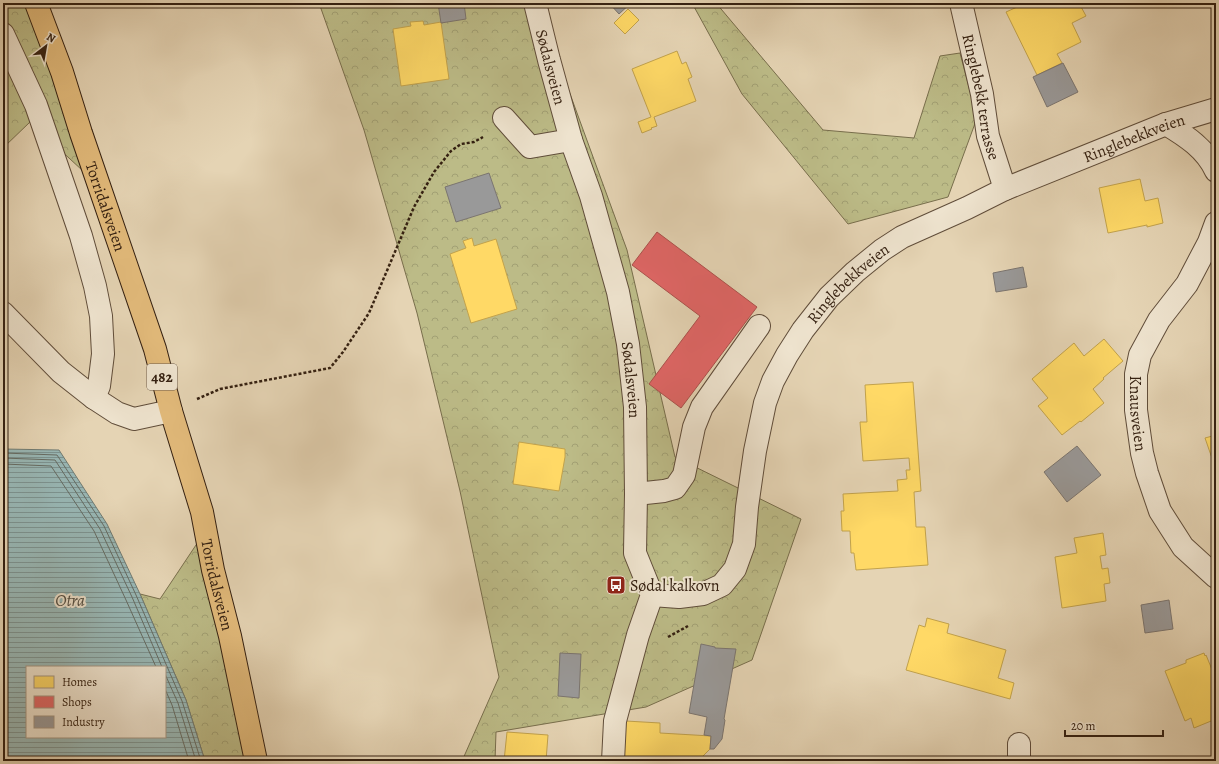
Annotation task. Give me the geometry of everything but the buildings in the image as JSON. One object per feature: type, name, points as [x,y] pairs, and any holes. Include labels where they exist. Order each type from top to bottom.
[{"type":"main road","name":"Torridalsveien","points":[[36,3],[62,72],[154,349],[171,412],[202,512],[213,570],[230,636],[256,761]]},
{"type":"street","name":"Sødalsveien","points":[[535,3],[549,60],[572,140],[591,196],[618,292],[628,344],[635,407],[635,553],[652,595]]},
{"type":"street","name":"Ringlebekk terrasse","points":[[962,3],[982,94],[988,136],[1005,189]]},
{"type":"street","name":"Torridalsveien","points":[[3,34],[36,105],[81,236],[95,286],[101,316],[103,354],[99,386],[94,398]]},
{"type":"street","name":"Ringlebekkveien","points":[[652,595],[679,597],[703,594],[722,584],[735,569],[744,544],[747,506],[755,451],[765,403],[773,381],[803,330],[829,297],[855,272],[882,250],[902,237],[1005,189],[1166,124],[1216,109]]},
{"type":"street","points":[[504,118],[530,146],[572,140]]},
{"type":"street","points":[[1166,124],[1194,143],[1206,155],[1216,171]]},
{"type":"street","name":"Knausveien","points":[[1216,223],[1209,242],[1187,284],[1159,320],[1140,355],[1136,374],[1136,410],[1142,453],[1160,511],[1183,547],[1216,577]]},
{"type":"street","points":[[3,313],[61,372],[94,398],[117,413],[134,419],[171,412]]},
{"type":"street","points":[[636,494],[664,491],[675,488],[684,475],[694,427],[702,407],[759,326]]},
{"type":"street","points":[[613,761],[615,722],[638,635],[652,595]]},
{"type":"path","points":[[171,412],[220,389],[330,368],[343,352],[369,313],[414,207],[434,172],[451,151],[461,144],[474,142],[488,134],[504,118]]},
{"type":"path","points":[[662,638],[668,637],[692,624]]},
{"type":"green space","points":[[3,3],[35,3],[80,123],[175,398],[198,485],[263,761],[205,761],[186,700],[140,594],[160,599],[198,542],[155,354],[150,333],[96,183],[30,122],[3,148]]},
{"type":"green space","points":[[319,3],[545,3],[554,50],[627,250],[675,457],[801,519],[752,660],[646,707],[496,732],[495,761],[462,761],[499,677],[460,491],[417,313],[364,130]]},
{"type":"green space","points":[[692,3],[716,3],[823,130],[914,138],[940,56],[960,53],[977,118],[948,197],[848,224],[742,94]]},
{"type":"water","name":"Otra","points":[[3,449],[59,450],[107,524],[140,594],[186,700],[205,761],[3,761]]},
{"type":"place","name":"Sødal kalkovn","points":[[616,585]]}]
